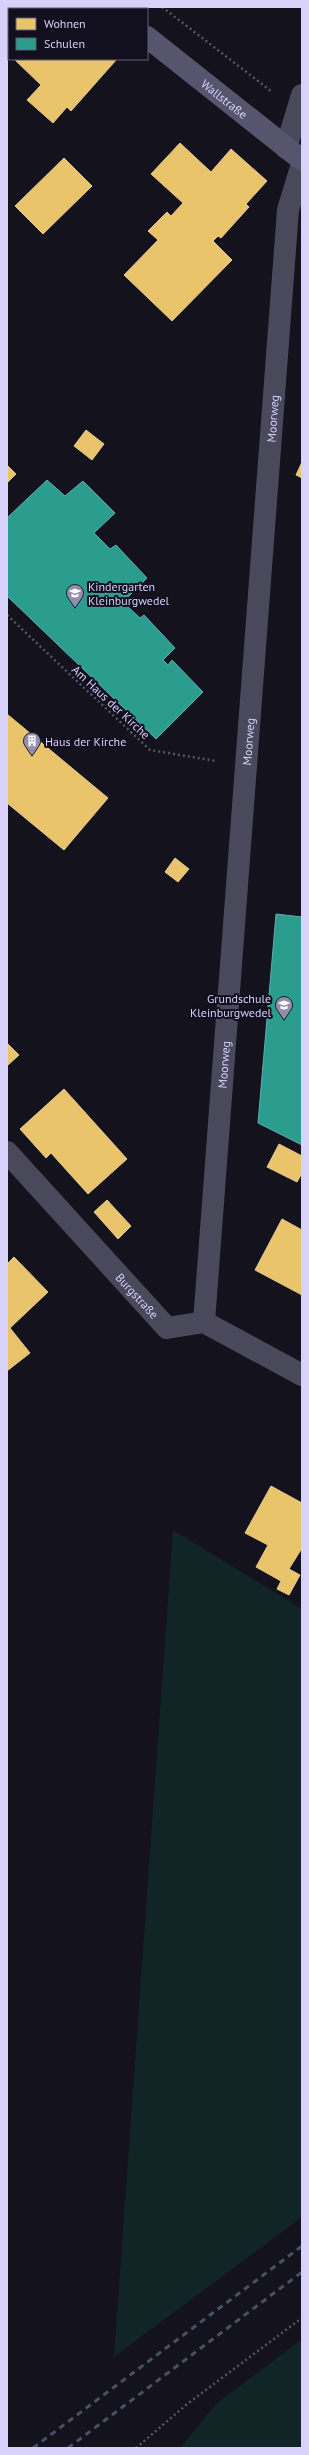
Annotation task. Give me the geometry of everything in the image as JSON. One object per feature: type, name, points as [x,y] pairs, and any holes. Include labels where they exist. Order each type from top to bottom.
[{"type":"street","name":"Wallstraße","points":[[148,38],[294,154]]},
{"type":"street","points":[[294,154],[300,103]]},
{"type":"street","name":"Moorweg","points":[[204,1322],[288,210],[302,164]]},
{"type":"street","name":"Burgstraße","points":[[7,1152],[167,1328],[204,1322]]},
{"type":"street","points":[[204,1322],[302,1375]]},
{"type":"path","points":[[162,7],[300,103]]},
{"type":"path","name":"Am Haus der Kirche","points":[[7,616],[150,750],[246,766]]},
{"type":"path","points":[[136,2448],[186,2405],[302,2318]]},
{"type":"green space","points":[[173,1530],[302,1609],[302,2217],[114,2357]]},
{"type":"green space","points":[[302,2339],[302,2448],[180,2448],[216,2404]]},
{"type":"building: Wohnen","points":[[15,60],[116,60],[71,111],[67,107],[53,123],[27,100],[41,85]]},
{"type":"building: Wohnen","points":[[180,143],[211,172],[231,149],[267,181],[246,204],[249,207],[221,238],[218,236],[213,241],[232,260],[172,321],[124,275],[158,240],[148,231],[167,212],[171,216],[183,203],[151,174]]},
{"type":"building: Wohnen","points":[[64,158],[92,186],[43,234],[15,206]]},
{"type":"building: Wohnen","points":[[86,430],[104,444],[92,460],[74,446]]},
{"type":"building: Wohnen","points":[[302,462],[302,478],[296,475]]},
{"type":"building: Wohnen","points":[[7,465],[16,474],[7,483]]},
{"type":"building: Wohnen","name":"Haus der Kirche","points":[[7,714],[108,798],[64,850],[7,803]]},
{"type":"building: Wohnen","points":[[175,858],[189,869],[178,882],[165,872]]},
{"type":"building: Wohnen","points":[[7,1043],[19,1055],[7,1066]]},
{"type":"building: Wohnen","points":[[64,1089],[127,1159],[88,1194],[51,1153],[46,1158],[20,1129]]},
{"type":"building: Wohnen","points":[[279,1144],[302,1156],[302,1173],[297,1182],[267,1167]]},
{"type":"building: Wohnen","points":[[107,1200],[131,1226],[118,1239],[94,1212]]},
{"type":"building: Wohnen","points":[[282,1219],[302,1230],[302,1295],[255,1270]]},
{"type":"building: Wohnen","points":[[14,1257],[48,1292],[10,1328],[30,1353],[7,1371],[7,1264]]},
{"type":"building: Wohnen","points":[[271,1486],[302,1503],[302,1548],[289,1569],[300,1575],[289,1595],[277,1589],[281,1581],[256,1567],[268,1545],[245,1533]]},
{"type":"building: Schulen","name":"Kindergarten Kleinburgwedel","points":[[47,480],[65,496],[83,481],[115,513],[94,533],[110,549],[116,545],[147,578],[123,602],[140,618],[144,615],[175,648],[163,660],[168,665],[172,660],[203,692],[156,739],[7,596],[7,518]]},
{"type":"building: Schulen","name":"Grundschule Kleinburgwedel","points":[[276,914],[302,917],[302,1145],[258,1123]]},
{"type":"railway","points":[[33,2448],[302,2246]]},
{"type":"railway","points":[[68,2448],[302,2272]]},
{"type":"place","name":"Kindergarten Kleinburgwedel","points":[[75,608]]},
{"type":"place","name":"Haus der Kirche","points":[[32,756]]},
{"type":"place","name":"Grundschule Kleinburgwedel","points":[[284,1020]]}]
